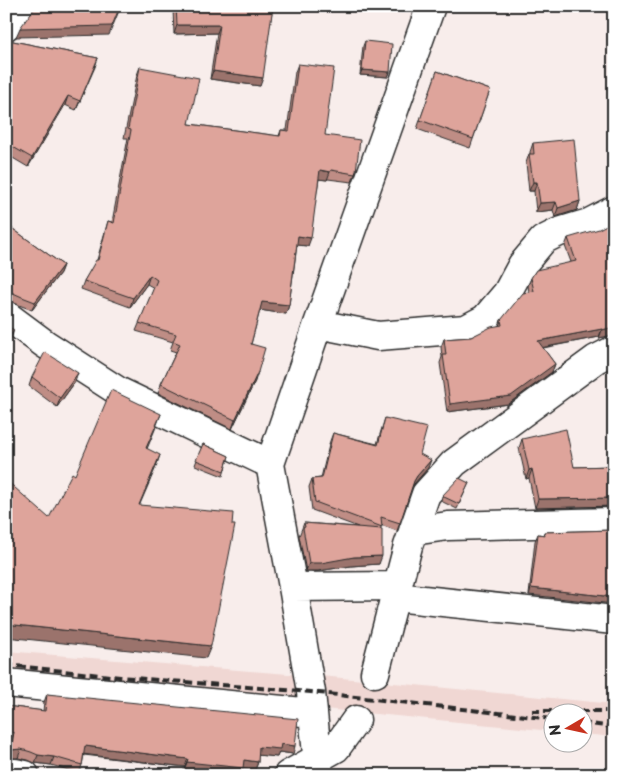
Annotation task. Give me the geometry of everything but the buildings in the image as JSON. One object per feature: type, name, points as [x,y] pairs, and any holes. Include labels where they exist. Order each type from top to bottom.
[{"type":"street","points":[[6,26],[20,6]]},
{"type":"street","points":[[318,767],[311,692],[270,464],[431,6]]},
{"type":"street","points":[[318,324],[378,336],[466,329],[485,319],[507,293],[522,265],[544,240],[558,232],[589,223],[614,210]]},
{"type":"street","points":[[6,315],[45,344],[118,391],[270,464]]},
{"type":"street","points":[[376,673],[413,531],[426,494],[454,463],[596,359],[614,350]]},
{"type":"street","points":[[413,531],[448,526],[614,522]]},
{"type":"street","points":[[293,587],[396,592],[614,620]]},
{"type":"street","points":[[6,683],[313,713]]},
{"type":"street","points":[[288,775],[318,767],[336,748],[356,720]]},
{"type":"street","points":[[6,775],[15,773],[26,775]]},
{"type":"shaded area","points":[[6,651],[300,675],[302,705],[6,675]]},
{"type":"shaded area","points":[[321,676],[614,704],[614,737],[592,735],[592,704],[542,704],[542,730],[324,709]]},
{"type":"railway","points":[[6,665],[120,677],[311,692],[542,718]]},
{"type":"railway","points":[[532,711],[614,711]]},
{"type":"railway","points":[[592,724],[614,727]]}]
